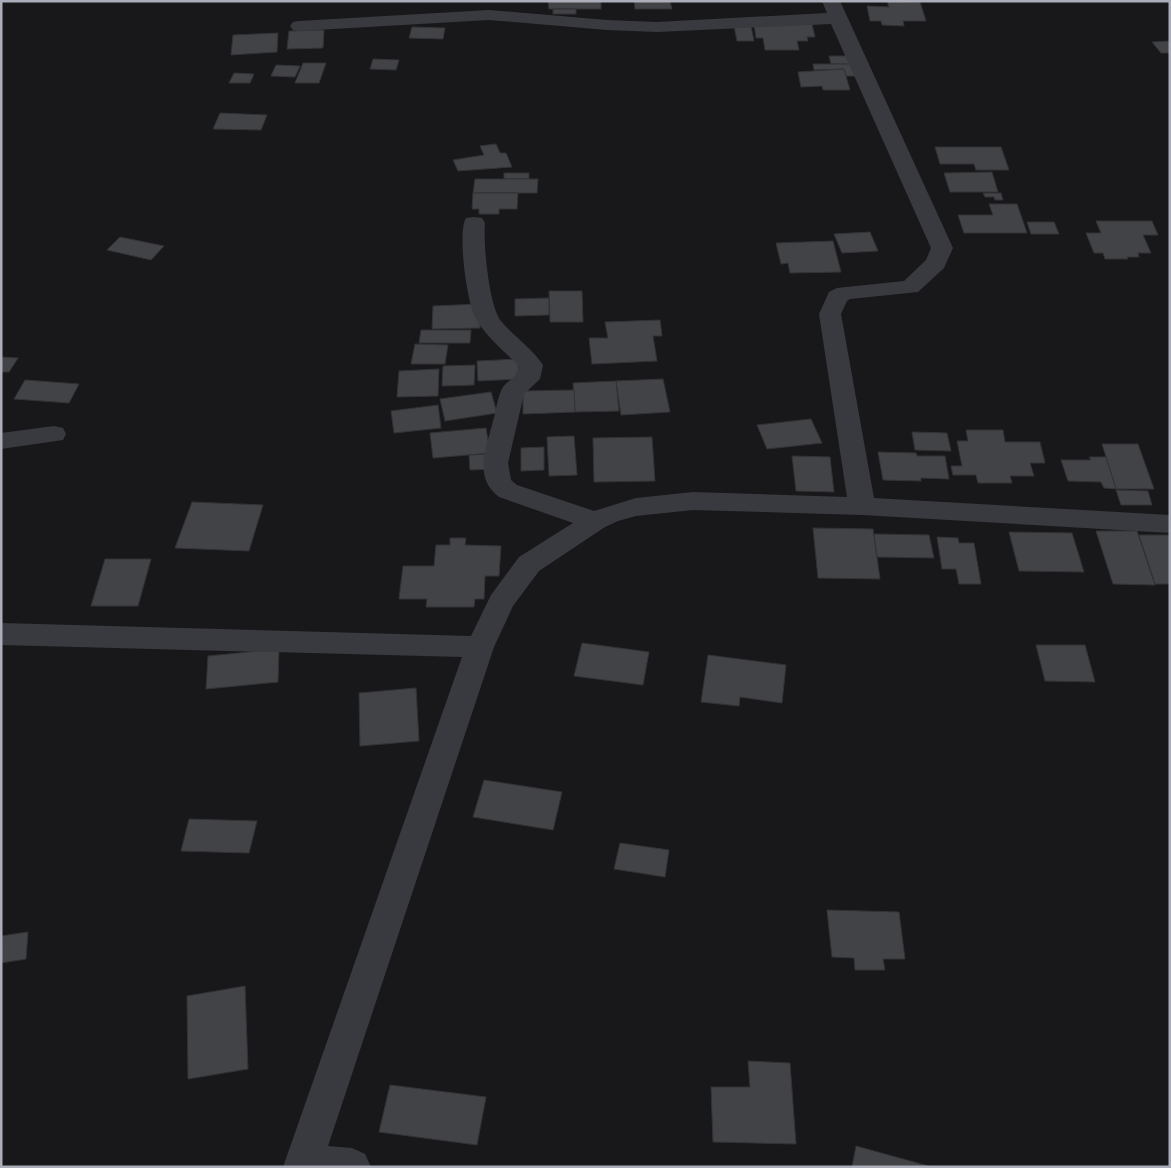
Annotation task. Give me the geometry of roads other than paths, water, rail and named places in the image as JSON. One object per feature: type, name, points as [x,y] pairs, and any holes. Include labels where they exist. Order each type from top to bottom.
[{"type":"street","points":[[299,26],[489,15],[607,25],[657,27],[834,10],[942,248],[936,263],[910,287],[845,294],[837,296],[833,304],[830,314],[862,506]]},
{"type":"street","points":[[474,223],[472,238],[484,314],[507,341],[532,365],[528,379],[513,391],[495,464],[499,484],[508,491],[596,521]]},
{"type":"street","points":[[1,441],[54,434]]},
{"type":"street","points":[[352,1167],[303,1164],[480,647],[501,602],[529,564],[610,514],[636,507],[694,501],[862,506],[1170,524]]},
{"type":"street","points":[[1,634],[480,647]]}]
